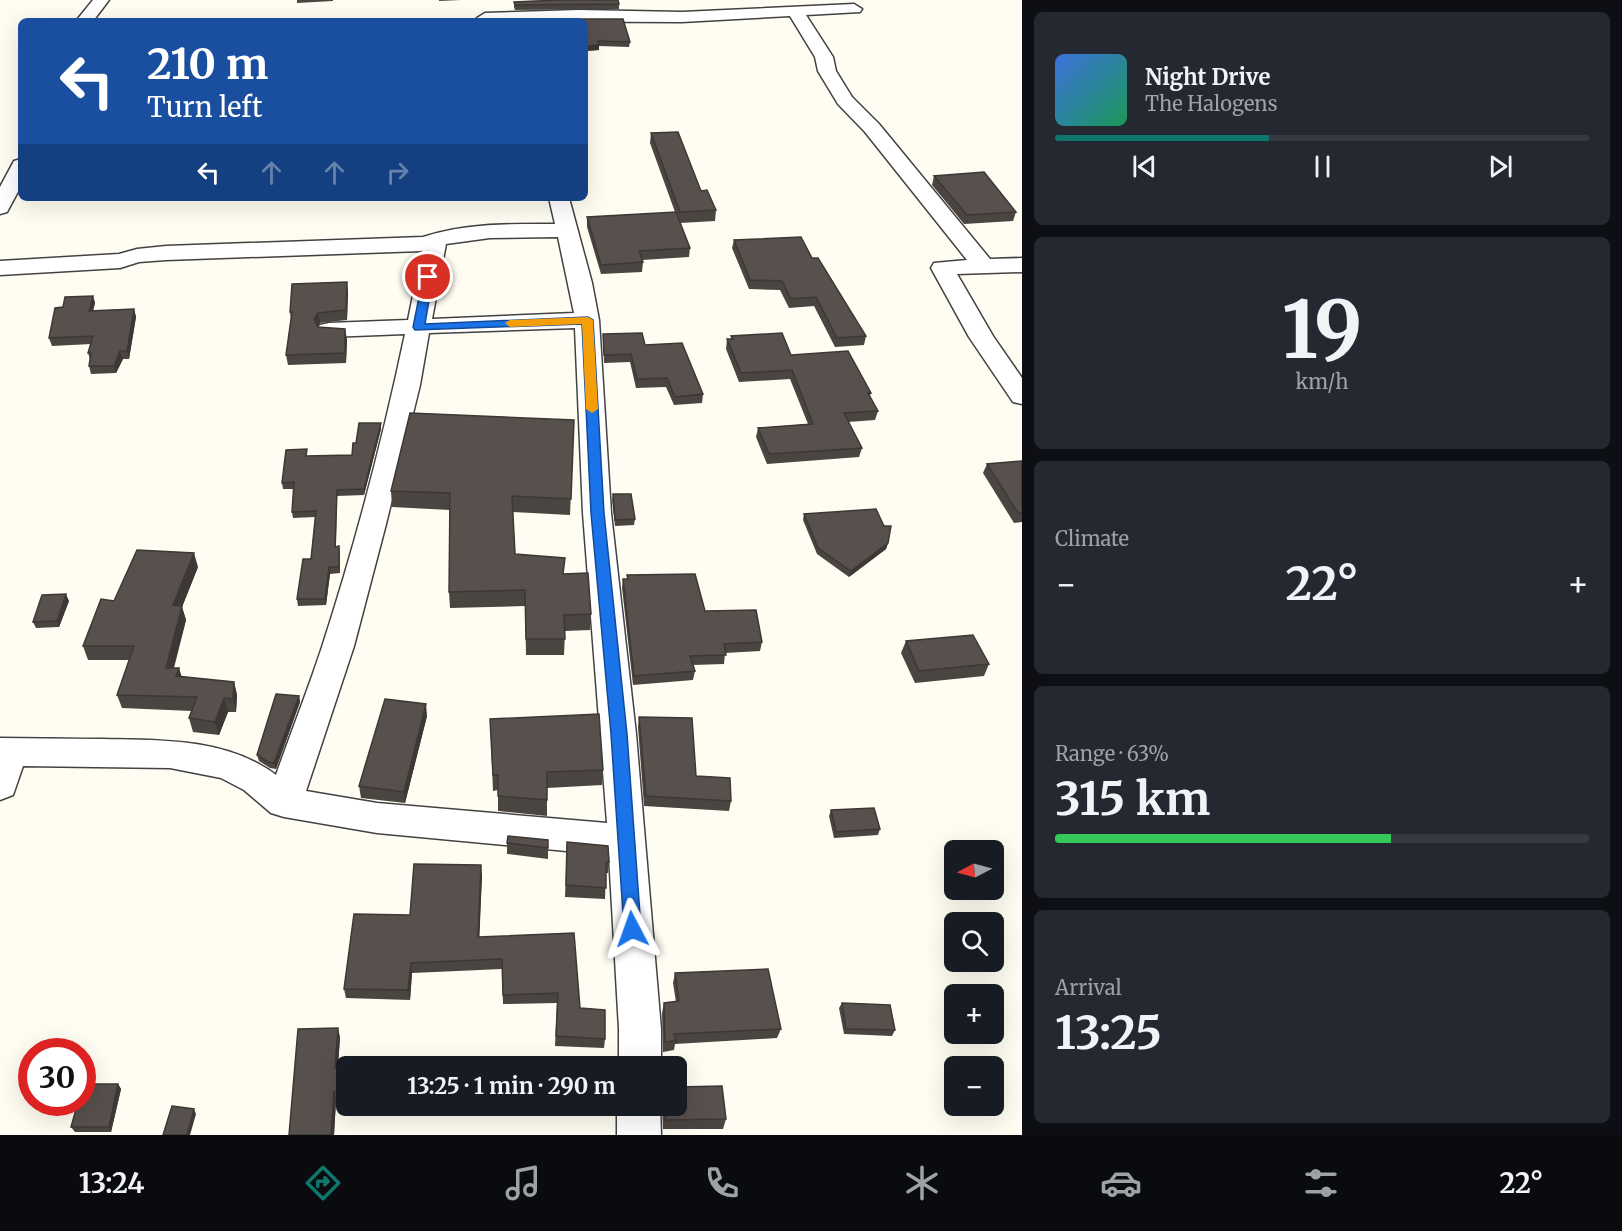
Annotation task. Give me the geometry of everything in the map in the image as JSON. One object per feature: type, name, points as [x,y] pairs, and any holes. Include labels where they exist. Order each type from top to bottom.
[{"type":"street","points":[[86,18],[101,0]]},
{"type":"street","points":[[479,0],[486,18]]},
{"type":"street","points":[[509,18],[579,15],[682,17],[854,9]]},
{"type":"street","points":[[795,11],[824,57],[826,71],[845,100],[872,128],[982,265]]},
{"type":"street","points":[[0,208],[18,171]]},
{"type":"street","points":[[560,201],[588,320],[597,513],[619,734],[640,1029],[639,1056]]},
{"type":"street","points":[[0,268],[120,261],[137,256],[166,253],[435,242],[443,238],[470,235],[568,230]]},
{"type":"street","points":[[284,802],[338,646],[372,524],[398,425],[435,242]]},
{"type":"street","points":[[1022,265],[942,268],[981,337],[1022,396]]},
{"type":"street","points":[[0,274],[0,284]]},
{"type":"street","points":[[329,330],[588,320]]},
{"type":"street","points":[[3,763],[170,754],[228,765],[256,780],[284,802],[377,818],[626,841]]},
{"type":"street","points":[[639,1116],[639,1135]]},
{"type":"building","points":[[618,0],[619,4],[515,5],[514,2]]},
{"type":"building","points":[[588,19],[623,19],[630,42],[598,41],[599,45],[588,46]]},
{"type":"building","points":[[678,132],[701,191],[707,190],[716,210],[680,212],[651,133]]},
{"type":"building","points":[[984,172],[1016,212],[967,215],[934,176]]},
{"type":"building","points":[[676,212],[690,248],[639,251],[643,262],[601,265],[587,217]]},
{"type":"building","points":[[801,237],[812,258],[818,258],[866,336],[837,338],[816,297],[791,299],[782,281],[750,280],[734,240]]},
{"type":"building","points":[[347,282],[346,310],[318,313],[314,319],[318,327],[345,329],[345,353],[286,355],[292,312],[290,312],[292,284]]},
{"type":"building","points":[[93,296],[89,311],[134,309],[127,351],[120,351],[114,366],[89,366],[91,353],[88,353],[93,336],[49,338],[55,308],[63,307],[65,297]]},
{"type":"building","points":[[642,333],[645,345],[682,343],[703,394],[675,397],[667,378],[637,379],[631,354],[604,355],[603,334]]},
{"type":"building","points":[[782,333],[791,355],[848,351],[878,411],[844,413],[862,448],[769,454],[758,428],[813,424],[792,370],[741,373],[727,339],[733,339],[731,336]]},
{"type":"building","points":[[410,413],[574,420],[571,499],[512,496],[515,554],[565,558],[563,574],[588,573],[591,614],[564,615],[565,639],[526,639],[525,590],[449,592],[450,493],[391,491]]},
{"type":"building","points":[[359,423],[381,423],[364,489],[337,490],[335,547],[339,546],[339,567],[329,567],[325,599],[297,599],[303,559],[311,559],[316,511],[292,512],[294,482],[282,483],[286,450],[307,449],[306,456],[352,455]]},
{"type":"building","points":[[1022,461],[1022,513],[1018,513],[987,464]]},
{"type":"building","points":[[613,494],[631,494],[635,519],[615,520]]},
{"type":"building","points":[[876,509],[884,526],[891,526],[888,543],[851,571],[818,548],[804,514]]},
{"type":"building","points":[[137,550],[194,553],[173,605],[182,606],[166,668],[179,668],[176,676],[234,682],[233,699],[224,698],[215,722],[189,718],[197,697],[117,695],[134,646],[83,646],[101,599],[114,601]]},
{"type":"building","points":[[695,574],[705,611],[756,610],[762,642],[724,644],[726,655],[690,656],[695,671],[634,676],[623,579],[628,579],[627,575]]},
{"type":"building","points":[[66,594],[57,621],[33,622],[42,595]]},
{"type":"building","points":[[973,635],[989,664],[919,671],[906,641]]},
{"type":"building","points":[[276,694],[299,696],[274,763],[257,755]]},
{"type":"building","points":[[385,699],[426,704],[404,792],[359,786]]},
{"type":"building","points":[[599,714],[603,770],[547,772],[547,800],[498,796],[498,775],[493,775],[490,719]]},
{"type":"building","points":[[639,717],[692,718],[696,776],[730,778],[731,801],[646,796]]},
{"type":"building","points":[[874,808],[880,829],[836,832],[831,810]]},
{"type":"building","points":[[508,836],[548,840],[548,848],[507,843]]},
{"type":"building","points":[[567,842],[608,846],[606,888],[566,885]]},
{"type":"building","points":[[414,864],[481,865],[478,937],[574,933],[580,1008],[605,1010],[605,1039],[556,1036],[558,993],[503,995],[502,959],[411,963],[408,990],[344,989],[354,914],[410,915]]},
{"type":"building","points":[[768,969],[781,1029],[674,1034],[676,1041],[665,1042],[664,1003],[679,1001],[675,973]]},
{"type":"building","points":[[842,1003],[890,1005],[895,1030],[846,1029]]},
{"type":"building","points":[[338,1028],[336,1092],[334,1092],[331,1135],[289,1135],[298,1029]]},
{"type":"building","points":[[96,1084],[118,1084],[109,1127],[71,1127],[74,1116],[96,1116]]},
{"type":"building","points":[[722,1086],[726,1119],[665,1120],[665,1116],[687,1116],[687,1087]]},
{"type":"building","points":[[172,1106],[194,1109],[187,1135],[163,1135]]},
{"type":"slow traffic","points":[[510,323],[588,320],[592,409]]},
{"type":"route","points":[[428,277],[419,327],[588,320],[597,513],[619,734],[632,929]]}]
